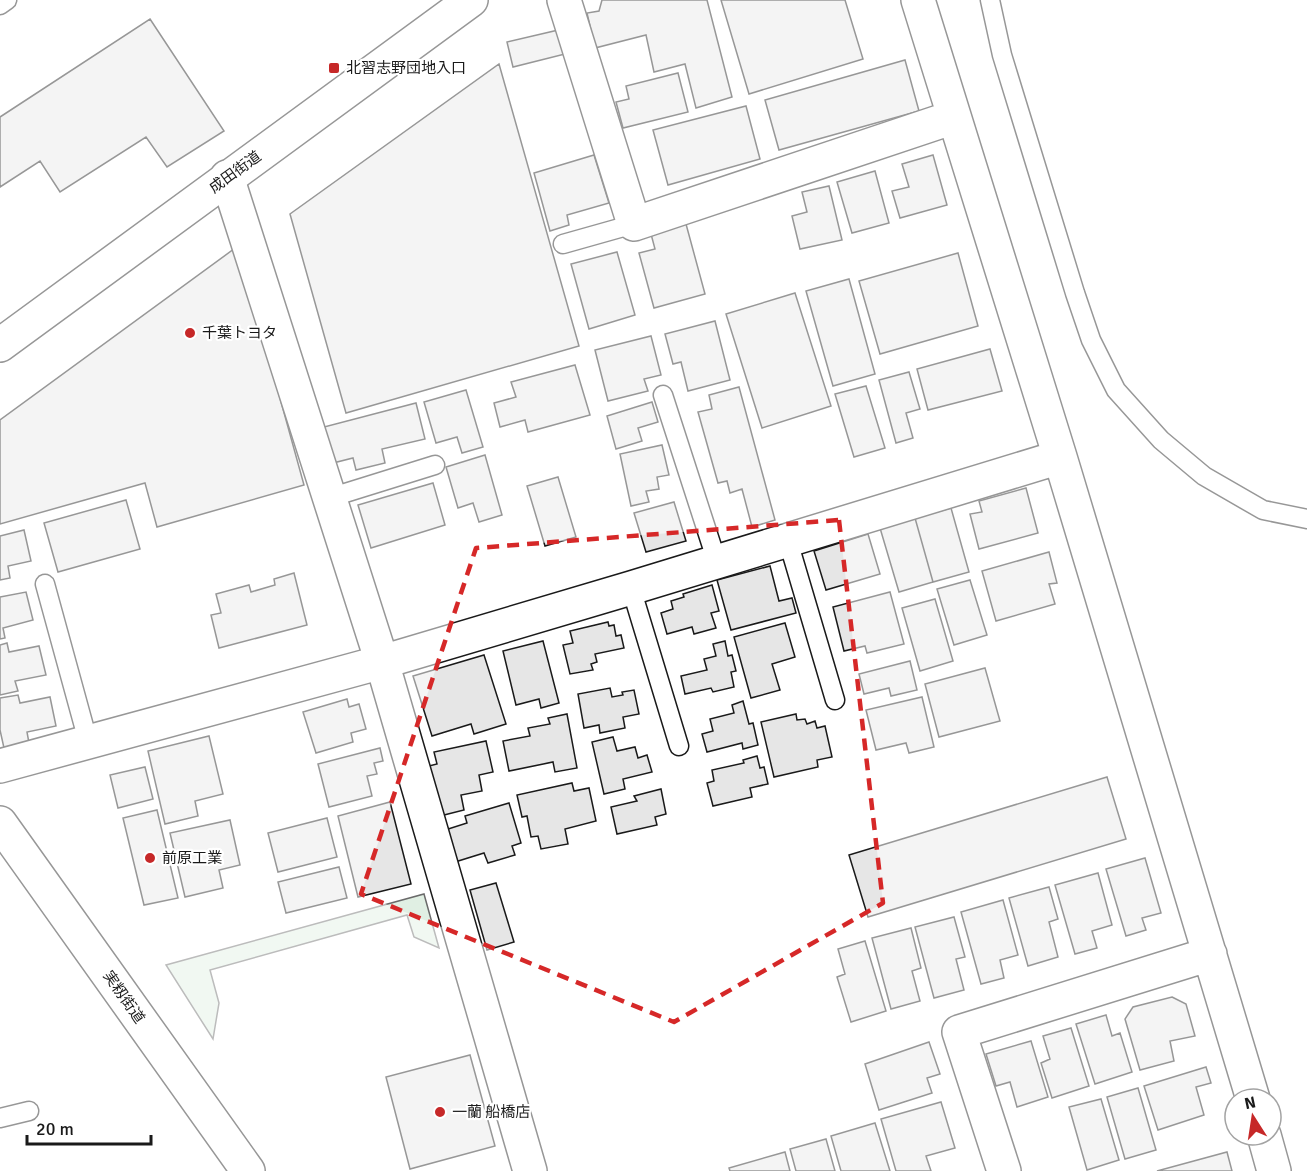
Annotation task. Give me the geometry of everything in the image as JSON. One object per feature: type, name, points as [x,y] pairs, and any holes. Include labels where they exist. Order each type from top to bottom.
[{"type":"main road","name":"成田街道","points":[[0,345],[471,0]]},
{"type":"main road","points":[[564,0],[634,224],[954,117]]},
{"type":"main road","points":[[918,0],[1060,457],[1249,1087]]},
{"type":"main road","points":[[227,177],[382,662],[530,1171]]},
{"type":"main road","points":[[0,766],[382,662],[1060,457]]},
{"type":"main road","name":"実籾街道","points":[[0,823],[248,1171]]},
{"type":"main road","points":[[1004,1171],[959,1032],[1210,954]]},
{"type":"main road","points":[[1267,1147],[1274,1171]]},
{"type":"lane","points":[[0,5],[7,0]]},
{"type":"lane","points":[[990,0],[1002,55],[1091,340],[1116,390],[1161,441],[1204,476],[1263,510],[1307,519]]},
{"type":"lane","points":[[563,244],[634,224]]},
{"type":"lane","points":[[663,394],[717,562]]},
{"type":"lane","points":[[329,498],[435,465]]},
{"type":"lane","points":[[788,541],[835,700]]},
{"type":"lane","points":[[45,584],[88,741]]},
{"type":"lane","points":[[631,588],[679,746]]},
{"type":"lane","points":[[0,1118],[29,1111]]},
{"type":"highlighted area","points":[[839,520],[883,903],[674,1022],[361,894],[476,548]]},
{"type":"green space","points":[[424,894],[439,948],[414,937],[407,915],[210,970],[219,1003],[213,1039],[166,965]]},
{"type":"building","points":[[602,0],[707,0],[732,97],[696,108],[685,64],[654,72],[646,35],[595,48],[587,13],[599,11]]},
{"type":"building","points":[[721,0],[845,0],[863,59],[749,94]]},
{"type":"building","points":[[150,19],[224,131],[167,167],[146,137],[60,192],[40,161],[0,187],[0,117]]},
{"type":"building","points":[[567,28],[573,52],[513,67],[507,42]]},
{"type":"building","points":[[905,60],[919,111],[779,150],[765,100]]},
{"type":"building","points":[[499,64],[579,346],[346,413],[290,214]]},
{"type":"building","points":[[678,73],[688,112],[623,128],[616,102],[629,99],[626,86]]},
{"type":"building","points":[[746,106],[760,159],[668,185],[653,130]]},
{"type":"building","points":[[594,155],[609,203],[567,215],[569,225],[550,231],[534,173]]},
{"type":"building","points":[[933,155],[947,205],[900,218],[892,191],[909,187],[902,164]]},
{"type":"building","points":[[875,171],[889,223],[852,233],[837,182]]},
{"type":"building","points":[[829,186],[842,240],[800,249],[792,216],[807,212],[802,192]]},
{"type":"building","points":[[686,224],[705,294],[654,308],[639,253],[655,249],[651,234]]},
{"type":"building","name":"千葉トヨタ","points":[[238,246],[304,485],[157,527],[145,483],[0,524],[0,420]]},
{"type":"building","points":[[617,252],[635,315],[589,329],[571,264]]},
{"type":"building","points":[[958,253],[978,326],[880,354],[859,281]]},
{"type":"building","points":[[849,279],[875,374],[833,386],[806,291]]},
{"type":"building","points":[[795,293],[831,406],[762,428],[726,314]]},
{"type":"building","points":[[715,321],[730,380],[688,391],[681,362],[673,364],[665,334]]},
{"type":"building","points":[[651,336],[661,375],[644,379],[648,391],[608,401],[595,350]]},
{"type":"building","points":[[990,349],[1002,391],[928,410],[917,369]]},
{"type":"building","points":[[575,365],[590,415],[528,432],[525,420],[500,427],[494,403],[516,397],[511,382]]},
{"type":"building","points":[[909,372],[920,409],[906,413],[913,438],[896,443],[879,380]]},
{"type":"building","points":[[866,386],[885,448],[854,457],[835,394]]},
{"type":"building","points":[[739,387],[775,520],[752,527],[742,489],[730,493],[727,481],[718,483],[698,412],[712,409],[709,395]]},
{"type":"building","points":[[466,390],[483,447],[462,453],[457,437],[436,443],[424,402]]},
{"type":"building","points":[[652,402],[658,422],[638,428],[642,441],[616,449],[607,416]]},
{"type":"building","points":[[416,403],[425,439],[382,449],[385,463],[356,470],[353,458],[333,463],[324,427]]},
{"type":"building","points":[[662,445],[669,475],[657,477],[659,489],[646,491],[649,502],[631,506],[620,454]]},
{"type":"building","points":[[485,455],[502,515],[479,522],[473,503],[458,508],[446,467]]},
{"type":"building","points":[[558,477],[576,537],[545,546],[527,486]]},
{"type":"building","points":[[433,483],[445,525],[371,548],[358,505]]},
{"type":"building","points":[[1026,488],[1038,533],[979,549],[970,514],[982,512],[979,501]]},
{"type":"building","points":[[126,500],[140,549],[58,572],[44,523]]},
{"type":"building","points":[[674,502],[686,541],[646,552],[634,513]]},
{"type":"building","points":[[951,508],[969,572],[933,582],[915,518]]},
{"type":"building","points":[[915,518],[933,582],[899,592],[880,528]]},
{"type":"building","points":[[24,530],[31,561],[8,566],[10,578],[0,580],[0,536]]},
{"type":"building","points":[[868,534],[880,574],[826,590],[814,551]]},
{"type":"building","points":[[1049,552],[1057,583],[1049,584],[1055,604],[996,621],[982,571]]},
{"type":"building","points":[[770,566],[779,601],[792,598],[796,613],[731,630],[717,580]]},
{"type":"building","points":[[294,573],[307,625],[219,648],[211,615],[221,613],[216,594],[249,585],[251,592],[275,585],[274,579]]},
{"type":"building","points":[[970,580],[987,635],[954,645],[937,589]]},
{"type":"building","points":[[712,585],[719,611],[711,613],[716,628],[694,634],[692,627],[667,634],[661,613],[673,609],[671,601],[684,597],[683,594]]},
{"type":"building","points":[[26,592],[33,620],[3,628],[5,638],[0,639],[0,597]]},
{"type":"building","points":[[890,592],[904,644],[867,653],[865,646],[844,651],[833,607]]},
{"type":"building","points":[[935,599],[953,661],[920,671],[902,608]]},
{"type":"building","points":[[608,622],[609,626],[614,625],[616,636],[621,635],[624,648],[595,654],[597,662],[591,664],[593,670],[570,674],[563,645],[573,643],[570,631]]},
{"type":"building","points":[[785,623],[795,657],[772,664],[780,690],[751,698],[734,637]]},
{"type":"building","points":[[543,641],[559,703],[541,708],[539,699],[516,705],[503,651]]},
{"type":"building","points":[[725,641],[728,656],[732,655],[736,671],[731,672],[734,687],[713,692],[711,688],[685,694],[681,676],[707,670],[704,659],[716,656],[713,644]]},
{"type":"building","points":[[7,643],[9,652],[39,646],[46,675],[15,681],[18,691],[0,695],[0,645]]},
{"type":"building","points":[[484,655],[506,724],[474,734],[471,724],[432,736],[413,676]]},
{"type":"building","points":[[910,661],[917,690],[891,696],[889,688],[864,694],[859,674]]},
{"type":"building","points":[[985,668],[1000,721],[939,737],[925,684]]},
{"type":"building","points":[[610,688],[612,697],[634,690],[639,714],[623,717],[625,728],[600,733],[599,725],[584,728],[578,694]]},
{"type":"building","points":[[18,695],[20,703],[50,697],[56,726],[27,732],[29,743],[4,748],[0,730],[0,698]]},
{"type":"building","points":[[922,697],[934,747],[909,753],[906,743],[876,750],[866,710]]},
{"type":"building","points":[[347,699],[349,707],[359,704],[366,729],[351,733],[353,742],[316,753],[303,712]]},
{"type":"building","points":[[743,701],[749,724],[753,723],[758,745],[743,749],[742,743],[707,752],[702,734],[713,731],[710,719],[734,713],[732,705]]},
{"type":"building","points":[[567,714],[577,768],[555,772],[553,762],[509,771],[503,741],[530,736],[528,728],[550,724],[548,718]]},
{"type":"building","points":[[796,714],[797,720],[805,719],[807,724],[815,721],[817,728],[825,726],[832,757],[817,760],[818,767],[774,777],[761,722]]},
{"type":"building","points":[[209,736],[223,794],[195,801],[198,816],[165,824],[148,751]]},
{"type":"building","points":[[613,737],[617,751],[635,747],[638,758],[647,755],[652,772],[623,779],[625,789],[604,794],[592,742]]},
{"type":"building","points":[[486,741],[493,772],[479,775],[482,791],[461,795],[464,810],[436,817],[425,767],[437,764],[434,752]]},
{"type":"building","points":[[380,748],[383,761],[374,763],[377,774],[367,776],[372,796],[329,807],[318,764]]},
{"type":"building","points":[[757,756],[760,768],[764,767],[768,784],[750,788],[752,797],[713,806],[707,783],[714,781],[712,770],[744,763],[743,760]]},
{"type":"building","points":[[145,767],[153,799],[118,808],[110,775]]},
{"type":"building","points":[[1107,777],[1126,839],[868,917],[849,855]]},
{"type":"building","points":[[572,783],[574,791],[589,788],[596,821],[565,829],[568,844],[541,849],[538,836],[531,837],[527,816],[522,817],[517,795]]},
{"type":"building","points":[[661,789],[666,814],[655,817],[657,825],[617,834],[611,807],[637,801],[634,796]]},
{"type":"building","points":[[390,802],[411,884],[358,897],[338,816]]},
{"type":"building","points":[[509,803],[521,843],[512,846],[515,855],[488,863],[484,853],[455,862],[445,830],[467,823],[465,816]]},
{"type":"building","name":"前原工業","points":[[157,810],[178,898],[144,905],[123,818]]},
{"type":"building","points":[[327,818],[337,857],[278,872],[268,833]]},
{"type":"building","points":[[230,820],[240,865],[219,870],[223,888],[185,897],[170,833]]},
{"type":"building","points":[[1145,858],[1161,913],[1142,918],[1146,930],[1126,936],[1106,869]]},
{"type":"building","points":[[339,867],[347,898],[286,913],[278,882]]},
{"type":"building","points":[[1098,873],[1112,925],[1092,931],[1097,948],[1075,954],[1055,885]]},
{"type":"building","points":[[496,883],[514,942],[487,950],[470,890]]},
{"type":"building","points":[[1049,887],[1058,919],[1049,922],[1058,957],[1028,966],[1009,898]]},
{"type":"building","points":[[1003,900],[1018,955],[1000,960],[1004,978],[981,984],[961,912]]},
{"type":"building","points":[[954,917],[965,957],[956,959],[964,990],[934,998],[915,927]]},
{"type":"building","points":[[911,928],[921,968],[912,971],[920,1001],[891,1009],[872,938]]},
{"type":"building","points":[[865,941],[886,1011],[851,1022],[837,977],[845,974],[838,949]]},
{"type":"building","points":[[1172,997],[1186,1004],[1195,1036],[1170,1041],[1174,1061],[1140,1070],[1125,1019],[1133,1007]]},
{"type":"building","points":[[1106,1015],[1112,1036],[1120,1033],[1132,1072],[1095,1084],[1076,1024]]},
{"type":"building","points":[[1071,1028],[1089,1086],[1052,1098],[1041,1063],[1050,1059],[1043,1036]]},
{"type":"building","points":[[1031,1041],[1048,1097],[1017,1107],[1010,1082],[996,1086],[986,1054]]},
{"type":"building","points":[[929,1042],[940,1074],[927,1078],[932,1093],[879,1110],[865,1064]]},
{"type":"building","name":"一蘭 船橋店","points":[[470,1055],[495,1146],[410,1169],[386,1077]]},
{"type":"building","points":[[1206,1067],[1211,1083],[1196,1087],[1204,1115],[1158,1130],[1144,1086]]},
{"type":"building","points":[[1138,1088],[1156,1150],[1125,1159],[1107,1097]]},
{"type":"building","points":[[1101,1099],[1119,1160],[1087,1170],[1069,1107]]},
{"type":"building","points":[[941,1102],[955,1148],[926,1156],[931,1171],[896,1171],[881,1119]]},
{"type":"building","points":[[875,1123],[890,1171],[841,1171],[831,1136]]},
{"type":"building","points":[[826,1139],[835,1171],[796,1171],[790,1149]]},
{"type":"building","points":[[785,1152],[790,1171],[730,1171],[729,1168]]},
{"type":"building","points":[[1227,1152],[1232,1171],[1157,1171]]},
{"type":"place","name":"北習志野団地入口","points":[[334,68]]},
{"type":"place","name":"千葉トヨタ","points":[[190,333]]},
{"type":"place","name":"前原工業","points":[[150,858]]},
{"type":"place","name":"一蘭 船橋店","points":[[440,1112]]}]
